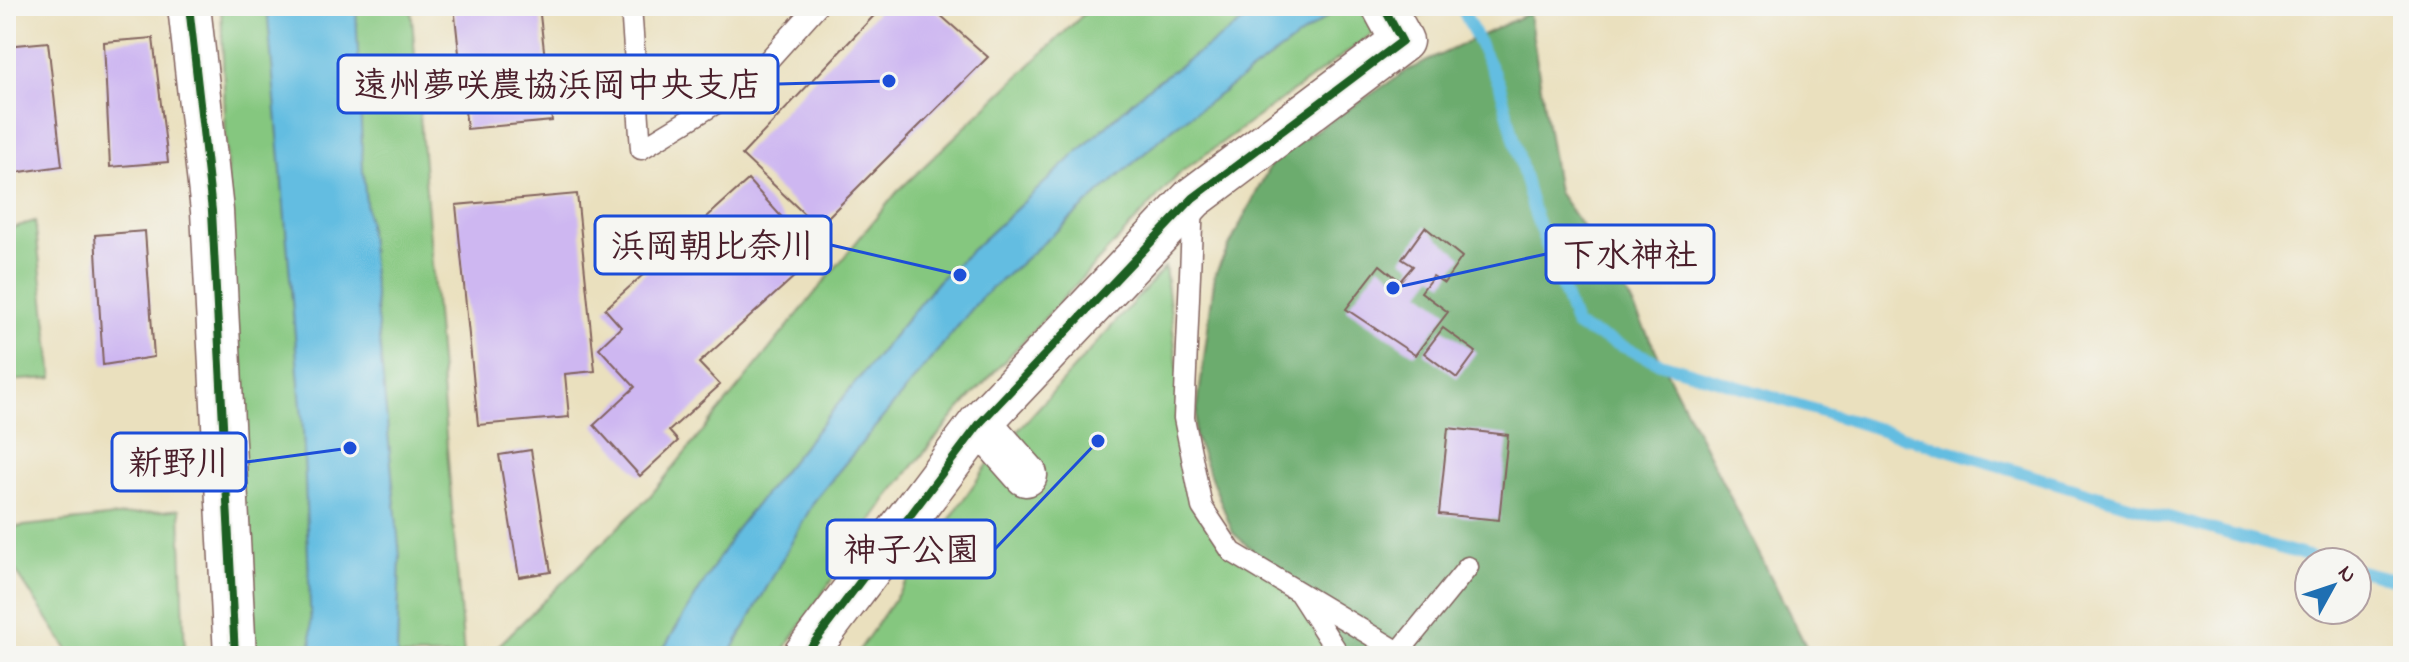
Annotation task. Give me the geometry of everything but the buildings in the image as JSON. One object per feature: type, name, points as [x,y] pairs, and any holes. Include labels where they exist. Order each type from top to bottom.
[{"type":"street","points":[[189,6],[212,211],[235,656]]},
{"type":"street","points":[[804,656],[980,423],[1193,198],[1393,23]]},
{"type":"street","points":[[980,423],[1026,475]]},
{"type":"lane","points":[[631,6],[641,149],[746,85],[817,6]]},
{"type":"lane","points":[[1193,198],[1184,418],[1202,507],[1232,552],[1399,652],[1468,567]]},
{"type":"lane","points":[[1298,591],[1340,656]]},
{"type":"green space","points":[[221,6],[411,6],[464,656],[245,656]]},
{"type":"green space","points":[[1092,6],[1447,6],[1374,33],[1181,172],[957,412],[888,497],[780,656],[488,656],[651,495],[897,192]]},
{"type":"green space","points":[[1529,13],[1558,192],[1619,278],[1811,656],[1316,656],[1324,649],[1298,591],[1233,533],[1194,434],[1215,274],[1274,158],[1408,70]]},
{"type":"green space","points":[[35,221],[53,378],[6,381],[6,226],[8,229]]},
{"type":"green space","points":[[1165,267],[1184,418],[1202,507],[1232,552],[1298,591],[1324,650],[1316,656],[855,656],[988,464]]},
{"type":"green space","points":[[180,509],[185,656],[72,656],[6,556],[6,528]]},
{"type":"water","points":[[267,6],[356,6],[363,171],[400,557],[397,656],[312,656],[303,431]]},
{"type":"water","points":[[1266,6],[1342,6],[1173,128],[981,298],[815,500],[729,656],[659,656],[737,528],[938,281],[1146,89]]},
{"type":"waterway","points":[[1461,6],[1500,86],[1533,209],[1576,326],[1660,363],[2293,552]]},
{"type":"waterway","points":[[2373,574],[2403,582]]},
{"type":"cycle path","points":[[189,6],[212,211],[235,656]]},
{"type":"cycle path","points":[[804,656],[980,423],[1193,198],[1402,41],[1383,6]]},
{"type":"place","name":"遠州夢咲農協浜岡中央支店","points":[[889,81]]},
{"type":"place","name":"浜岡朝比奈川","points":[[960,275]]},
{"type":"place","name":"下水神社","points":[[1393,288]]},
{"type":"place","name":"神子公園","points":[[1098,441]]},
{"type":"place","name":"新野川","points":[[350,448]]}]
